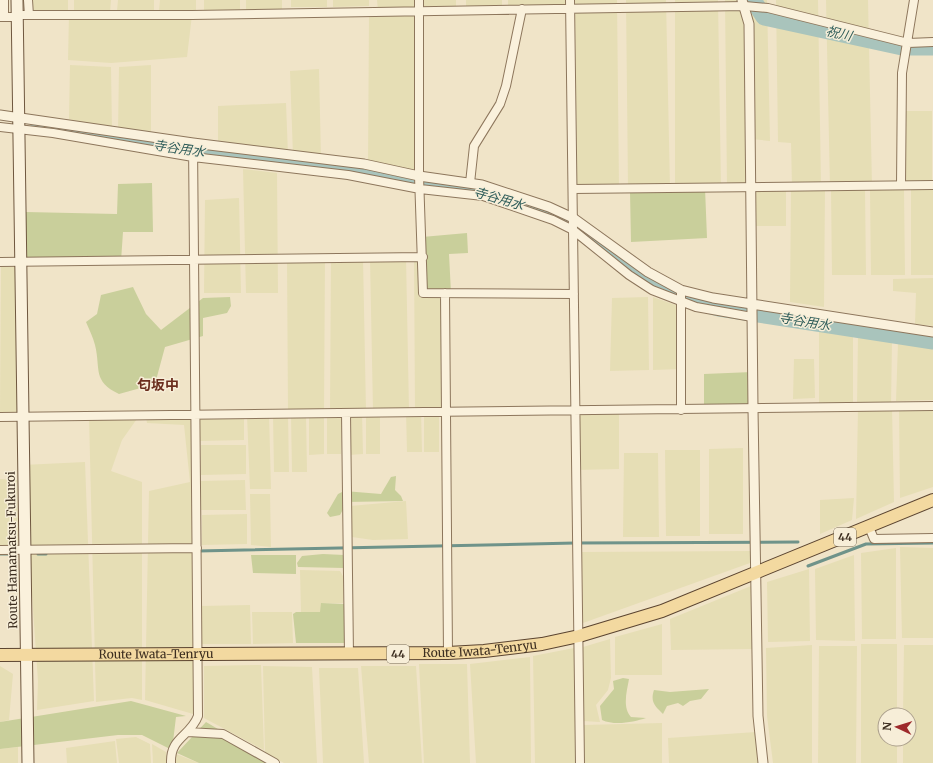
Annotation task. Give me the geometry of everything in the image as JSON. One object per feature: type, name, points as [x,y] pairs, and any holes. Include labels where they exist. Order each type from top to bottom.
[{"type":"main road","name":"Route Hamamatsu-Fukuroi","points":[[17,0],[22,16],[19,129],[28,763]]},
{"type":"main road","name":"Route Iwata-Tenryu","points":[[0,655],[349,655],[448,653],[534,645],[579,636],[662,611],[933,500]]},
{"type":"street","points":[[4,0],[2,17],[570,9],[744,3],[908,43],[933,42]]},
{"type":"street","points":[[22,16],[28,0]]},
{"type":"street","points":[[419,0],[419,176],[423,257],[423,293],[574,294]]},
{"type":"street","points":[[570,0],[580,763]]},
{"type":"street","points":[[900,185],[902,73],[914,0]]},
{"type":"street","points":[[744,3],[750,24],[750,188],[758,716],[764,763]]},
{"type":"street","points":[[470,183],[474,146],[500,104],[506,86],[522,9]]},
{"type":"street","points":[[0,115],[19,116],[192,144],[364,164],[419,176],[482,185],[549,207],[573,218],[648,272],[681,290],[713,298],[933,332]]},
{"type":"street","points":[[0,127],[193,156],[348,175],[420,188],[483,196],[541,215],[573,230],[629,275],[652,290],[681,302],[719,312],[752,317]]},
{"type":"street","points":[[171,763],[171,753],[176,742],[194,725],[198,716],[192,144]]},
{"type":"street","points":[[573,189],[933,185]]},
{"type":"street","points":[[0,262],[423,257]]},
{"type":"street","points":[[681,290],[681,410]]},
{"type":"street","points":[[445,293],[448,653]]},
{"type":"street","points":[[0,417],[933,406]]},
{"type":"street","points":[[346,413],[349,655]]},
{"type":"street","points":[[869,527],[874,538],[933,538]]},
{"type":"street","points":[[0,550],[197,548]]},
{"type":"street","points":[[188,732],[223,734],[275,763]]},
{"type":"shaded area","points":[[31,0],[68,0],[68,13],[32,13]]},
{"type":"shaded area","points":[[74,0],[111,0],[110,13],[74,13]]},
{"type":"shaded area","points":[[118,0],[154,0],[154,11],[117,11]]},
{"type":"shaded area","points":[[160,0],[196,0],[196,11],[159,11]]},
{"type":"shaded area","points":[[204,0],[240,0],[240,12],[204,12]]},
{"type":"shaded area","points":[[246,0],[282,0],[282,12],[246,12]]},
{"type":"shaded area","points":[[291,0],[327,0],[327,7],[291,7]]},
{"type":"shaded area","points":[[333,0],[369,0],[369,6],[333,7]]},
{"type":"shaded area","points":[[377,0],[414,0],[419,176],[368,165],[369,15],[378,11]]},
{"type":"shaded area","points":[[419,0],[456,0],[456,11],[420,11]]},
{"type":"shaded area","points":[[466,0],[502,0],[502,8],[466,8]]},
{"type":"shaded area","points":[[508,0],[570,0],[570,9],[508,8]]},
{"type":"shaded area","points":[[575,0],[617,0],[619,188],[577,189]]},
{"type":"shaded area","points":[[626,0],[666,0],[670,188],[628,188]]},
{"type":"shaded area","points":[[675,0],[718,0],[721,188],[675,188]]},
{"type":"shaded area","points":[[725,0],[767,0],[770,141],[751,139],[750,187],[786,187],[786,226],[751,226],[750,188],[727,188]]},
{"type":"shaded area","points":[[776,0],[818,0],[821,187],[792,187],[791,143],[778,142]]},
{"type":"shaded area","points":[[826,0],[868,0],[872,186],[830,187]]},
{"type":"shaded area","points":[[69,15],[192,15],[187,57],[111,63],[68,60]]},
{"type":"shaded area","points":[[70,65],[111,67],[112,131],[69,119]]},
{"type":"shaded area","points":[[151,65],[151,137],[118,132],[119,67]]},
{"type":"shaded area","points":[[319,69],[321,159],[293,156],[290,71]]},
{"type":"shaded area","points":[[286,103],[288,155],[218,147],[218,106]]},
{"type":"shaded area","points":[[904,111],[932,111],[932,181],[901,181]]},
{"type":"shaded area","points":[[243,169],[277,173],[278,293],[246,293]]},
{"type":"shaded area","points":[[933,189],[933,275],[911,275],[911,190]]},
{"type":"shaded area","points":[[825,190],[824,307],[790,302],[791,191]]},
{"type":"shaded area","points":[[831,190],[865,190],[866,275],[832,275]]},
{"type":"shaded area","points":[[870,190],[904,190],[905,275],[871,275]]},
{"type":"shaded area","points":[[239,198],[241,293],[204,293],[205,200]]},
{"type":"shaded area","points":[[414,252],[423,257],[445,293],[445,411],[439,412],[439,452],[424,452],[424,411],[421,411],[422,452],[407,452],[406,411],[373,411],[370,258],[406,257],[409,411],[415,411]]},
{"type":"shaded area","points":[[325,258],[324,412],[288,412],[287,259]]},
{"type":"shaded area","points":[[331,258],[363,258],[366,411],[330,411]]},
{"type":"shaded area","points":[[1,262],[21,262],[23,417],[0,413]]},
{"type":"shaded area","points":[[933,278],[933,326],[915,324],[916,293],[893,291],[893,279]]},
{"type":"shaded area","points":[[648,297],[649,370],[610,371],[612,298]]},
{"type":"shaded area","points":[[653,297],[681,307],[681,369],[653,370]]},
{"type":"shaded area","points":[[819,327],[853,333],[853,408],[819,408]]},
{"type":"shaded area","points":[[858,334],[892,340],[891,407],[857,408]]},
{"type":"shaded area","points":[[898,343],[933,349],[933,400],[896,401]]},
{"type":"shaded area","points":[[794,359],[814,359],[815,398],[793,399]]},
{"type":"shaded area","points":[[858,408],[892,408],[894,502],[856,519]]},
{"type":"shaded area","points":[[899,408],[933,409],[933,487],[900,498]]},
{"type":"shaded area","points":[[244,410],[244,440],[199,441],[199,411]]},
{"type":"shaded area","points":[[576,410],[619,410],[619,469],[576,470]]},
{"type":"shaded area","points":[[324,413],[324,454],[309,455],[309,414]]},
{"type":"shaded area","points":[[327,413],[342,413],[341,454],[327,454]]},
{"type":"shaded area","points":[[347,413],[362,413],[363,454],[348,455]]},
{"type":"shaded area","points":[[366,413],[380,413],[380,454],[366,454]]},
{"type":"shaded area","points":[[269,414],[271,489],[250,489],[247,415]]},
{"type":"shaded area","points":[[288,414],[289,472],[274,472],[273,415]]},
{"type":"shaded area","points":[[306,414],[307,472],[292,472],[291,415]]},
{"type":"shaded area","points":[[196,415],[193,714],[145,700],[149,491],[190,482],[184,425],[147,423],[146,416]]},
{"type":"shaded area","points":[[89,416],[139,416],[122,440],[111,471],[142,482],[142,700],[132,698],[96,702]]},
{"type":"shaded area","points":[[201,445],[246,445],[246,474],[201,475]]},
{"type":"shaded area","points":[[743,448],[743,534],[709,534],[709,449]]},
{"type":"shaded area","points":[[665,450],[700,450],[700,536],[666,536]]},
{"type":"shaded area","points":[[624,453],[658,453],[659,537],[623,537]]},
{"type":"shaded area","points":[[85,462],[94,701],[37,710],[38,681],[23,465]]},
{"type":"shaded area","points":[[0,479],[17,480],[18,550],[0,550]]},
{"type":"shaded area","points":[[245,480],[246,510],[200,510],[200,481]]},
{"type":"shaded area","points":[[250,494],[270,494],[271,547],[251,545]]},
{"type":"shaded area","points":[[854,498],[852,520],[820,534],[820,500]]},
{"type":"shaded area","points":[[406,501],[408,539],[373,540],[352,537],[350,506]]},
{"type":"shaded area","points":[[247,514],[247,544],[202,545],[202,515]]},
{"type":"shaded area","points":[[900,547],[933,548],[933,638],[902,638]]},
{"type":"shaded area","points":[[896,548],[896,639],[862,639],[861,553]]},
{"type":"shaded area","points":[[750,551],[750,563],[583,623],[582,552]]},
{"type":"shaded area","points":[[854,555],[855,641],[816,640],[815,569]]},
{"type":"shaded area","points":[[809,569],[810,641],[768,642],[767,582]]},
{"type":"shaded area","points":[[300,570],[340,571],[344,578],[343,603],[321,603],[321,612],[301,612]]},
{"type":"shaded area","points":[[751,586],[752,649],[671,650],[670,619]]},
{"type":"shaded area","points":[[250,605],[251,644],[201,644],[201,606]]},
{"type":"shaded area","points":[[252,612],[292,612],[293,643],[253,644]]},
{"type":"shaded area","points":[[662,624],[662,675],[615,675],[615,637]]},
{"type":"shaded area","points":[[610,639],[611,678],[608,690],[596,705],[600,722],[583,721],[583,647]]},
{"type":"shaded area","points":[[861,644],[897,644],[897,707],[877,707],[877,747],[897,747],[897,763],[861,763]]},
{"type":"shaded area","points":[[812,645],[812,763],[773,763],[767,716],[766,648]]},
{"type":"shaded area","points":[[904,645],[933,645],[933,763],[903,763],[903,747],[917,747],[917,707],[903,707]]},
{"type":"shaded area","points":[[819,646],[857,646],[856,763],[818,763]]},
{"type":"shaded area","points":[[574,648],[577,763],[535,763],[533,656]]},
{"type":"shaded area","points":[[530,657],[531,763],[476,763],[470,664]]},
{"type":"shaded area","points":[[419,664],[467,664],[470,763],[424,763]]},
{"type":"shaded area","points":[[261,665],[264,750],[204,718],[204,666]]},
{"type":"shaded area","points":[[0,666],[13,674],[9,720],[0,722]]},
{"type":"shaded area","points":[[263,666],[312,667],[317,763],[284,763],[265,753]]},
{"type":"shaded area","points":[[361,666],[416,666],[422,763],[369,763]]},
{"type":"shaded area","points":[[319,668],[358,668],[364,763],[323,763]]},
{"type":"shaded area","points":[[662,723],[662,763],[580,763],[584,725]]},
{"type":"shaded area","points":[[756,732],[761,763],[669,763],[668,738]]},
{"type":"shaded area","points":[[136,737],[150,744],[151,763],[119,763],[116,739]]},
{"type":"shaded area","points":[[115,741],[117,763],[67,763],[66,748]]},
{"type":"shaded area","points":[[152,744],[166,752],[167,763],[153,763]]},
{"type":"shaded area","points":[[18,747],[18,763],[0,763],[0,749]]},
{"type":"shaded area","points":[[176,754],[199,763],[175,763]]},
{"type":"green space","points":[[152,183],[153,232],[123,232],[121,261],[21,262],[26,212],[117,214],[118,184]]},
{"type":"green space","points":[[705,188],[707,238],[631,242],[630,192]]},
{"type":"green space","points":[[467,233],[468,253],[449,254],[451,293],[423,293],[422,237]]},
{"type":"green space","points":[[133,287],[146,314],[161,330],[203,298],[230,297],[231,306],[227,313],[203,318],[203,336],[165,347],[155,384],[119,394],[110,389],[101,379],[95,345],[86,322],[97,314],[101,295]]},
{"type":"green space","points":[[752,372],[753,409],[704,410],[704,374]]},
{"type":"green space","points":[[396,476],[395,490],[401,496],[403,501],[347,502],[340,515],[330,517],[327,513],[338,494],[344,491],[381,494],[391,477]]},
{"type":"green space","points":[[323,554],[344,555],[344,568],[298,567],[297,563],[302,556]]},
{"type":"green space","points":[[251,555],[296,555],[296,574],[253,573]]},
{"type":"green space","points":[[321,603],[344,604],[346,643],[296,643],[293,614],[296,612],[320,612]]},
{"type":"green space","points":[[623,678],[629,679],[626,699],[628,713],[631,717],[646,718],[618,723],[602,720],[600,706],[614,689],[613,681]]},
{"type":"green space","points":[[709,689],[701,699],[690,701],[683,706],[678,703],[667,706],[663,714],[653,701],[654,690],[670,692]]},
{"type":"green space","points":[[131,701],[186,716],[176,717],[172,750],[142,735],[118,735],[0,749],[0,722]]},
{"type":"green space","points":[[206,722],[276,763],[199,763],[177,753]]},
{"type":"waterway","name":"祝川","points":[[753,0],[764,17],[902,47],[933,47]]},
{"type":"waterway","name":"寺谷用水","points":[[39,126],[196,151],[346,169],[429,184],[478,190],[555,214],[570,223],[648,281],[689,300],[719,308],[933,341]]},
{"type":"waterway","points":[[198,551],[575,543],[798,542]]},
{"type":"waterway","points":[[808,566],[866,544],[933,543]]},
{"type":"waterway","points":[[0,554],[11,554]]},
{"type":"waterway","points":[[38,554],[46,554]]},
{"type":"district","name":"匂坂中","points":[[158,385]]}]
